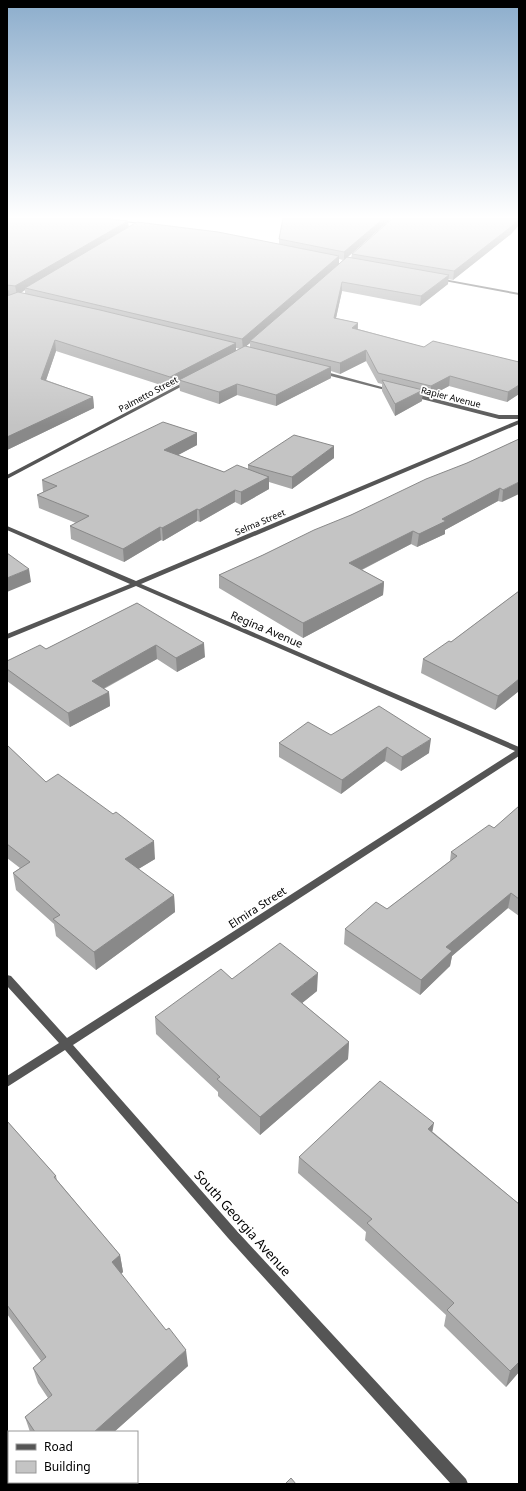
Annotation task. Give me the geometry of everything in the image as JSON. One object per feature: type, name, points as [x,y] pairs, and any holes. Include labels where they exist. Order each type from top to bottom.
[{"type":"street","points":[[484,288],[519,294]]},
{"type":"street","points":[[316,371],[400,392]]},
{"type":"street","name":"Palmetto Street","points":[[7,477],[197,378]]},
{"type":"street","name":"Rapier Avenue","points":[[407,394],[498,417],[519,417]]},
{"type":"street","name":"Selma Street","points":[[7,637],[519,422]]},
{"type":"street","name":"Regina Avenue","points":[[7,528],[519,751]]},
{"type":"street","name":"Elmira Street","points":[[7,1082],[519,751]]},
{"type":"street","name":"South Georgia Avenue","points":[[7,979],[66,1044],[232,1234],[461,1484]]},
{"type":"building","points":[[26,288],[302,288],[242,339]]},
{"type":"building","points":[[312,288],[341,288],[334,318],[358,323],[352,328],[424,347],[433,341],[519,362],[519,385],[508,392],[450,376],[431,386],[378,373],[366,350],[340,363],[250,341]]},
{"type":"building","points":[[373,288],[432,288],[421,296]]},
{"type":"building","points":[[18,292],[236,343],[170,377],[55,340],[41,379],[93,397],[7,437],[7,296]]},
{"type":"building","points":[[245,346],[331,367],[276,395],[237,384],[219,392],[179,380]]},
{"type":"building","points":[[382,380],[423,390],[395,404]]},
{"type":"building","points":[[163,422],[197,433],[164,450],[224,472],[237,465],[269,477],[241,492],[235,490],[199,510],[197,509],[162,528],[160,527],[123,549],[70,526],[89,516],[37,495],[57,486],[42,480]]},
{"type":"building","points":[[294,435],[334,446],[292,477],[248,465]]},
{"type":"building","points":[[519,439],[519,482],[503,490],[500,488],[442,519],[446,521],[419,534],[413,531],[349,563],[384,582],[303,623],[219,575],[426,479],[467,463]]},
{"type":"building","points":[[7,553],[29,569],[7,578]]},
{"type":"building","points":[[519,591],[519,679],[498,696],[423,659],[449,641],[451,642]]},
{"type":"building","points":[[137,603],[204,643],[176,658],[156,645],[92,681],[109,692],[68,713],[7,669],[7,661],[40,645],[46,649]]},
{"type":"building","points":[[379,706],[431,739],[402,757],[387,747],[342,780],[279,743],[308,722],[331,735]]},
{"type":"building","points":[[7,745],[46,782],[58,774],[113,814],[116,812],[154,841],[125,859],[174,895],[94,952],[53,919],[60,915],[13,873],[30,862],[7,844]]},
{"type":"building","points":[[519,806],[519,899],[511,893],[446,947],[452,951],[421,980],[345,929],[376,902],[387,909],[457,856],[451,852],[489,825],[494,828]]},
{"type":"building","points":[[280,943],[318,973],[291,994],[349,1042],[260,1117],[217,1079],[220,1077],[155,1017],[221,969],[232,979]]},
{"type":"building","points":[[380,1081],[434,1123],[428,1129],[519,1204],[519,1362],[510,1371],[447,1310],[454,1303],[367,1223],[372,1219],[299,1157]]},
{"type":"building","points":[[7,1121],[56,1176],[54,1177],[120,1255],[112,1262],[166,1330],[169,1328],[186,1350],[95,1431],[34,1431],[25,1417],[52,1395],[33,1368],[46,1357],[7,1305]]},
{"type":"building","points":[[291,1478],[296,1484],[285,1484]]}]
